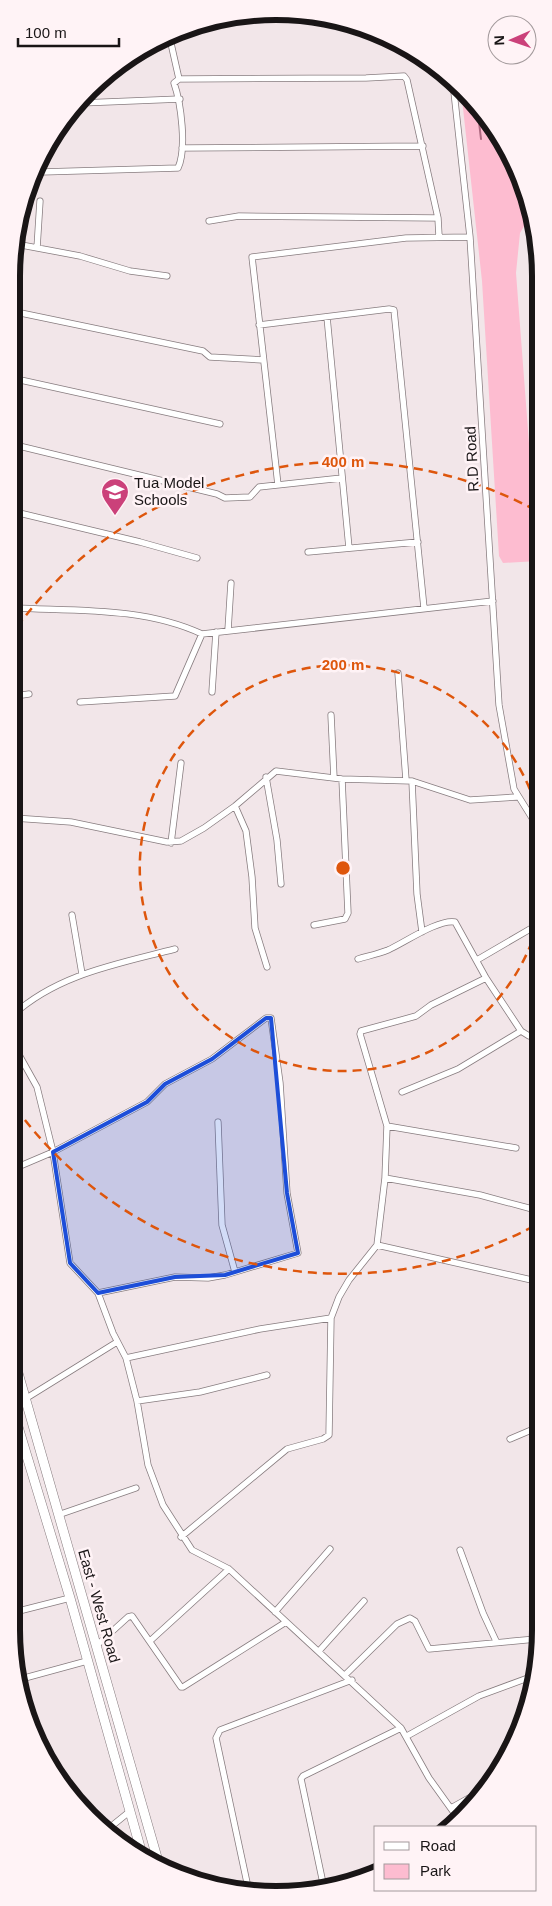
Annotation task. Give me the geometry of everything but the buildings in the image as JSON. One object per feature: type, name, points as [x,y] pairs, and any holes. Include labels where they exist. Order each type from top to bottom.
[{"type":"main road","name":"East - West Road","points":[[20,1382],[157,1857]]},
{"type":"main road","name":"East - West Road","points":[[20,1433],[70,1598],[140,1847]]},
{"type":"street","points":[[171,42],[180,79]]},
{"type":"street","points":[[42,172],[176,169],[180,164],[182,148],[180,99],[174,84],[180,79],[404,76],[408,80],[423,146],[438,218],[439,236]]},
{"type":"street","name":"R.D Road","points":[[454,92],[470,237],[499,706],[517,797],[532,819]]},
{"type":"street","points":[[88,103],[180,99]]},
{"type":"street","points":[[182,148],[423,146]]},
{"type":"street","points":[[37,248],[40,201]]},
{"type":"street","points":[[209,221],[239,216],[438,218]]},
{"type":"street","points":[[278,484],[252,257],[359,242],[439,236],[470,237]]},
{"type":"street","points":[[22,245],[80,256],[130,271],[167,276]]},
{"type":"street","points":[[259,325],[389,309],[394,310],[396,314],[424,608]]},
{"type":"street","points":[[20,313],[203,352],[210,357],[263,360]]},
{"type":"street","points":[[327,318],[348,548]]},
{"type":"street","points":[[20,380],[220,424]]},
{"type":"street","points":[[20,446],[217,494],[225,498],[250,498],[259,487],[342,478]]},
{"type":"street","points":[[20,513],[197,558]]},
{"type":"street","points":[[308,552],[418,542]]},
{"type":"street","points":[[228,630],[232,583]]},
{"type":"street","points":[[20,608],[148,616],[182,624],[202,634],[493,601]]},
{"type":"street","points":[[212,692],[216,632]]},
{"type":"street","points":[[80,702],[175,696],[202,634]]},
{"type":"street","points":[[398,673],[422,932]]},
{"type":"street","points":[[20,695],[29,694]]},
{"type":"street","points":[[331,715],[334,778]]},
{"type":"street","points":[[171,843],[181,763]]},
{"type":"street","points":[[20,818],[71,822],[171,843],[182,841],[235,806],[272,772],[283,770],[342,779],[409,781],[462,799],[517,797]]},
{"type":"street","points":[[266,777],[277,840],[281,884]]},
{"type":"street","points":[[314,925],[345,919],[348,913],[342,779]]},
{"type":"street","points":[[235,806],[246,831],[252,877],[255,928],[267,967]]},
{"type":"street","points":[[72,915],[82,974]]},
{"type":"street","points":[[358,960],[388,950],[422,932],[448,922],[455,922],[486,978],[522,1030],[532,1036]]},
{"type":"street","points":[[477,960],[532,928]]},
{"type":"street","points":[[20,1009],[48,990],[82,974],[175,949]]},
{"type":"street","points":[[181,1536],[287,1449],[328,1437],[331,1318],[339,1297],[349,1280],[377,1245],[385,1178],[388,1126],[360,1034],[362,1031],[416,1016],[431,1005],[486,978]]},
{"type":"street","points":[[20,1167],[53,1152],[147,1102],[166,1084],[212,1059],[266,1018],[272,1018],[280,1083],[287,1193],[298,1253],[208,1278],[174,1277],[98,1293]]},
{"type":"street","points":[[402,1092],[458,1069],[522,1030]]},
{"type":"street","points":[[20,1057],[37,1087],[53,1152],[70,1263],[98,1293],[117,1342],[126,1358],[137,1401],[148,1465],[162,1505],[181,1536],[196,1554],[230,1569],[286,1622],[346,1674],[401,1728],[429,1778],[455,1813]]},
{"type":"street","points":[[218,1122],[222,1225],[235,1272]]},
{"type":"street","points":[[388,1126],[516,1148]]},
{"type":"street","points":[[385,1178],[480,1195],[532,1209]]},
{"type":"street","points":[[377,1245],[532,1280]]},
{"type":"street","points":[[126,1358],[260,1329],[331,1318]]},
{"type":"street","points":[[25,1400],[117,1342]]},
{"type":"street","points":[[137,1401],[200,1392],[267,1375]]},
{"type":"street","points":[[510,1440],[532,1430]]},
{"type":"street","points":[[58,1515],[136,1488]]},
{"type":"street","points":[[275,1612],[330,1548]]},
{"type":"street","points":[[460,1550],[483,1613],[496,1641]]},
{"type":"street","points":[[150,1641],[230,1569]]},
{"type":"street","points":[[20,1611],[70,1598]]},
{"type":"street","points":[[319,1651],[364,1602]]},
{"type":"street","points":[[96,1646],[130,1616],[134,1617],[181,1687],[183,1687],[286,1622]]},
{"type":"street","points":[[346,1674],[397,1624],[407,1618],[415,1621],[429,1650],[496,1641],[531,1639]]},
{"type":"street","points":[[25,1678],[87,1661]]},
{"type":"street","points":[[407,1736],[479,1696],[527,1678]]},
{"type":"street","points":[[248,1884],[216,1738],[217,1734],[220,1730],[352,1680]]},
{"type":"street","points":[[323,1882],[301,1779],[303,1776],[401,1728]]},
{"type":"street","points":[[451,1808],[469,1798]]},
{"type":"street","points":[[112,1826],[129,1812]]},
{"type":"highlighted area","points":[[266,1018],[271,1018],[287,1193],[298,1253],[225,1275],[175,1277],[98,1293],[70,1263],[53,1152],[147,1102],[165,1084],[212,1059]]},
{"type":"green space","points":[[462,101],[489,134],[506,163],[513,178],[526,222],[520,233],[516,273],[532,482],[532,561],[503,563],[499,556],[482,281]]},
{"type":"waterway","points":[[479,120],[481,139]]},
{"type":"place","name":"Tua Model Schools","points":[[115,516]]}]
